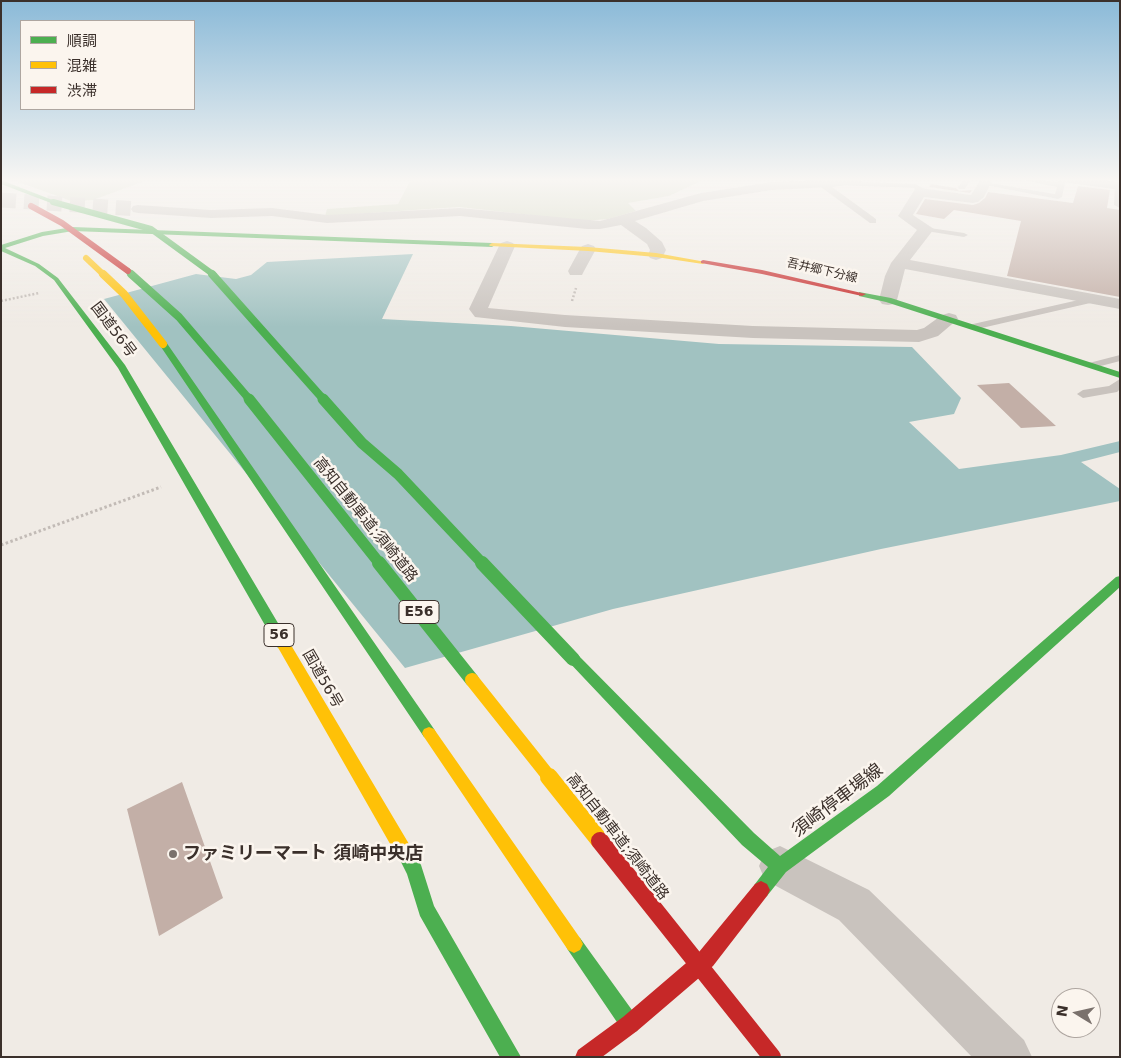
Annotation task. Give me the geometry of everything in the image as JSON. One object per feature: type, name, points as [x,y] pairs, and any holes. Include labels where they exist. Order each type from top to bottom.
[{"type":"main road","points":[[50,228],[75,248],[124,294],[163,344],[532,884],[630,1024]]},
{"type":"main road","name":"高知自動車道;須崎道路","points":[[70,228],[135,276],[179,317],[216,360],[772,1057]]},
{"type":"main road","points":[[146,228],[210,271],[362,443],[398,474],[573,659],[748,839],[780,866]]},
{"type":"main road","name":"吾井郷下分線","points":[[1,248],[42,234],[73,229],[588,249],[656,255],[762,272],[888,300],[1120,375]]},
{"type":"main road","name":"国道56号","points":[[1,248],[37,265],[56,279],[122,366],[415,871],[426,910],[512,1057]]},
{"type":"main road","name":"須崎停車場線","points":[[585,1057],[630,1024],[706,959],[780,866],[883,791],[1120,580]]},
{"type":"street","points":[[637,228],[654,242],[658,250],[656,255]]},
{"type":"street","points":[[888,300],[892,276],[899,263],[926,229]]},
{"type":"street","points":[[507,246],[478,309],[482,313],[565,321],[753,332],[919,336],[931,332],[949,319]]},
{"type":"street","points":[[576,271],[588,249]]},
{"type":"street","points":[[899,263],[1120,304]]},
{"type":"street","points":[[780,866],[854,905],[1007,1057]]},
{"type":"lane","points":[[926,229],[964,235]]},
{"type":"lane","points":[[974,327],[1096,300]]},
{"type":"lane","points":[[1092,365],[1120,358]]},
{"type":"lane","points":[[1083,394],[1113,389],[1120,382]]},
{"type":"path","points":[[565,321],[578,282],[579,275],[576,271]]},
{"type":"path","points":[[1,301],[62,286]]},
{"type":"path","points":[[1,545],[188,478]]},
{"type":"water","points":[[413,254],[382,319],[511,326],[719,344],[912,347],[961,398],[954,414],[909,422],[959,469],[1061,455],[1120,441],[1120,452],[1081,462],[1120,489],[1120,501],[881,549],[613,609],[405,668],[104,299],[196,274],[236,279],[251,275],[267,262]]},
{"type":"building","points":[[1019,228],[1120,228],[1120,297],[1007,276]]},
{"type":"building","points":[[1009,383],[1056,426],[1021,428],[977,385]]},
{"type":"building","name":"ファミリーマート 須崎中央店","points":[[182,782],[223,898],[159,936],[127,809]]},
{"type":"traffic: fast","points":[[149,228],[210,271],[362,443],[398,474],[573,659]]},
{"type":"traffic: fast","points":[[1,247],[42,234],[73,229],[492,245]]},
{"type":"traffic: fast","points":[[1,248],[37,265],[56,279],[122,367],[283,644]]},
{"type":"traffic: fast","points":[[128,271],[179,317],[241,389],[472,680]]},
{"type":"traffic: fast","points":[[862,294],[888,300],[1120,375]]},
{"type":"traffic: fast","points":[[163,344],[429,733]]},
{"type":"traffic: fast","points":[[761,890],[780,866],[883,791],[1120,580]]},
{"type":"traffic: fast","points":[[573,659],[748,839],[780,866]]},
{"type":"traffic: fast","points":[[403,850],[415,871],[426,910],[511,1057]]},
{"type":"traffic: fast","points":[[574,944],[630,1024]]},
{"type":"traffic: slow","points":[[492,245],[588,249],[656,255],[703,262]]},
{"type":"traffic: slow","points":[[86,258],[124,294],[163,344]]},
{"type":"traffic: slow","points":[[283,644],[403,850]]},
{"type":"traffic: slow","points":[[472,680],[600,841]]},
{"type":"traffic: slow","points":[[429,733],[574,944]]},
{"type":"traffic: jam","points":[[69,228],[128,271]]},
{"type":"traffic: jam","points":[[703,262],[762,272],[862,294]]},
{"type":"traffic: jam","points":[[600,841],[772,1057]]},
{"type":"traffic: jam","points":[[585,1057],[630,1024],[706,959],[761,890]]},
{"type":"place","name":"ファミリーマート 須崎中央店","points":[[173,854]]}]
